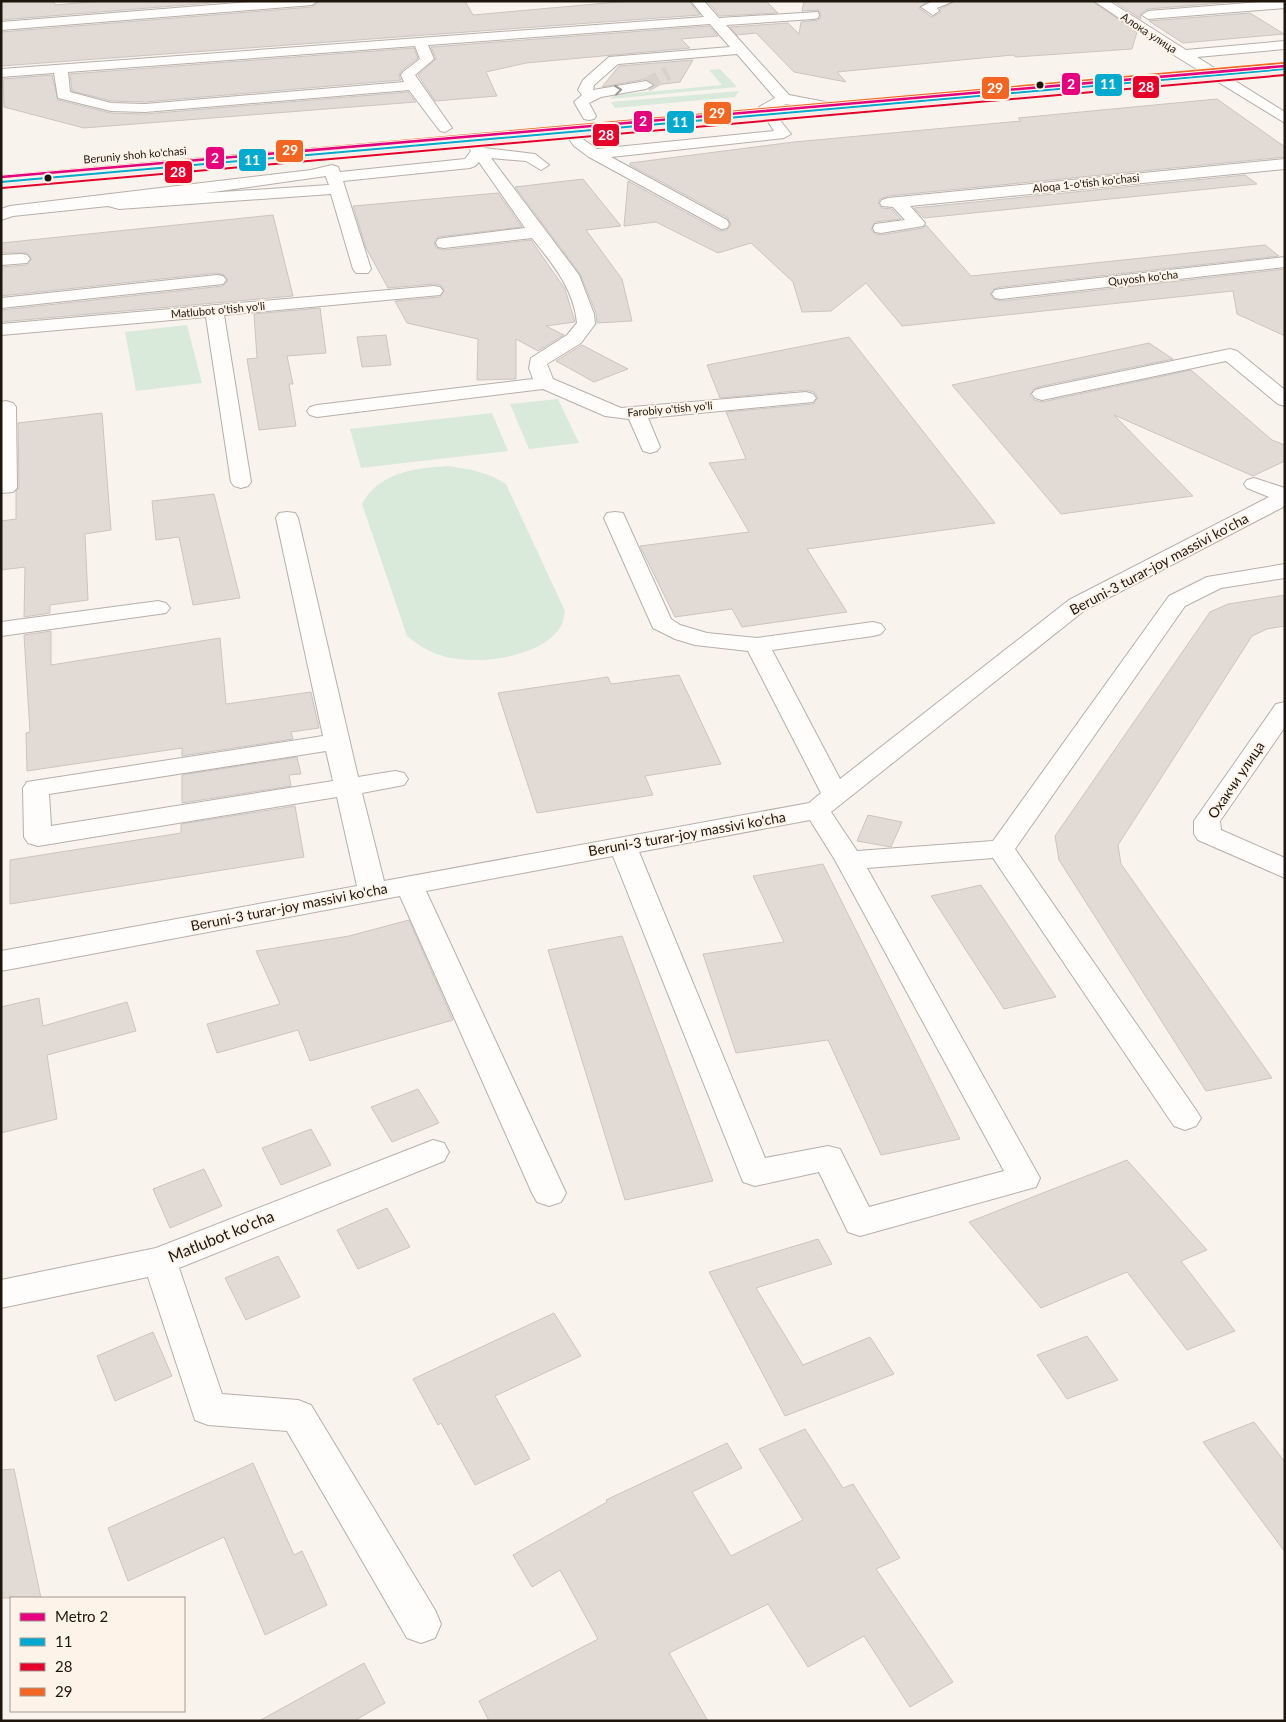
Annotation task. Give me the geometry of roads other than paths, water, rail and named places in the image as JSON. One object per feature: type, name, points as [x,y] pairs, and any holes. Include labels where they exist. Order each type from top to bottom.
[{"type":"main road","name":"Beruniy shoh ko'chasi","points":[[1,166],[1285,57]]},
{"type":"main road","name":"Beruniy shoh ko'chasi","points":[[1,182],[327,153],[474,146],[570,130],[1285,69]]},
{"type":"street","points":[[1,26],[136,8],[312,1]]},
{"type":"street","points":[[697,1],[784,99]]},
{"type":"street","points":[[933,11],[927,7],[948,1]]},
{"type":"street","name":"Алока улица","points":[[1100,1],[1285,119]]},
{"type":"street","points":[[1148,15],[1285,4]]},
{"type":"street","points":[[1,73],[420,41],[817,15]]},
{"type":"street","points":[[392,71],[412,69],[423,65],[427,59],[420,41]]},
{"type":"street","points":[[1182,54],[1285,45]]},
{"type":"street","points":[[590,96],[585,90],[588,83],[614,60],[740,50]]},
{"type":"street","points":[[680,69],[750,62]]},
{"type":"street","points":[[61,68],[63,95]]},
{"type":"street","points":[[412,69],[408,75],[413,85],[445,128]]},
{"type":"street","points":[[63,95],[111,108],[145,108],[413,85]]},
{"type":"street","points":[[589,116],[581,102],[590,96],[646,85]]},
{"type":"street","points":[[63,95],[113,92]]},
{"type":"street","points":[[746,115],[784,99],[836,108]]},
{"type":"street","points":[[594,154],[784,134],[768,114]]},
{"type":"street","points":[[570,130],[579,142],[594,154],[721,224]]},
{"type":"street","points":[[474,146],[530,157],[541,165]]},
{"type":"street","points":[[1,215],[10,211],[108,201],[311,175],[335,179],[421,175],[470,163],[474,146]]},
{"type":"street","points":[[317,412],[545,383],[538,368],[538,362],[574,339],[586,324],[585,314],[570,275],[536,232],[474,146]]},
{"type":"street","points":[[327,153],[362,269]]},
{"type":"street","name":"Aloqa 1-o'tish ko'chasi","points":[[881,228],[917,223],[893,202],[1285,164]]},
{"type":"street","points":[[444,243],[536,232]]},
{"type":"street","points":[[1,260],[21,259]]},
{"type":"street","name":"Quyosh ko'cha","points":[[1001,294],[1285,262]]},
{"type":"street","points":[[1,303],[217,280]]},
{"type":"street","name":"Matlubot o'tish yo'li","points":[[1,330],[434,291]]},
{"type":"street","points":[[214,310],[242,482]]},
{"type":"street","points":[[1042,394],[1230,355],[1285,400]]},
{"type":"street","name":"Farobiy o'tish yo'li","points":[[545,383],[612,412],[636,412],[806,398]]},
{"type":"street","points":[[6,407],[4,452],[6,488]]},
{"type":"street","points":[[636,412],[650,447]]},
{"type":"street","points":[[1254,484],[1285,496]]},
{"type":"street","name":"Beruni-3 turar-joy massivi ko'cha","points":[[1,961],[623,846],[826,803],[1078,605],[1285,496]]},
{"type":"street","points":[[287,518],[372,891]]},
{"type":"street","points":[[615,518],[661,623],[676,634],[692,638],[757,645],[873,629]]},
{"type":"street","points":[[1002,850],[1177,601],[1214,582],[1285,571]]},
{"type":"street","points":[[1,630],[158,608]]},
{"type":"street","points":[[623,846],[755,1173],[828,1158],[860,1223],[1024,1178],[849,860],[757,645]]},
{"type":"street","name":"Охакчи улица","points":[[1285,709],[1207,822],[1208,834],[1213,837],[1285,868]]},
{"type":"street","points":[[337,742],[36,788],[38,837],[395,779]]},
{"type":"street","points":[[849,860],[1002,850]]},
{"type":"street","points":[[1002,850],[1185,1118]]},
{"type":"street","points":[[409,885],[549,1194]]},
{"type":"street","name":"Matlubot ko'cha","points":[[1,1294],[160,1261],[433,1152]]},
{"type":"street","points":[[160,1261],[208,1409],[298,1416],[421,1624]]},
{"type":"tunnel","points":[[646,85],[668,73]]},
{"type":"metro line","name":"2","points":[[1,177],[1285,66]]}]
